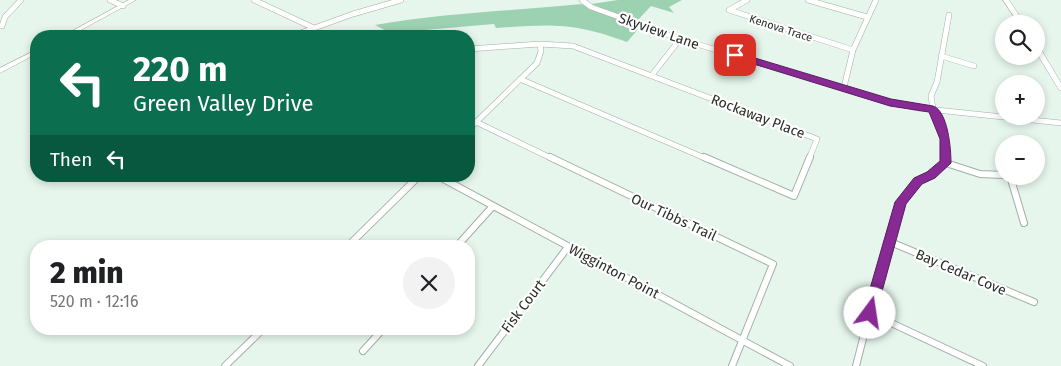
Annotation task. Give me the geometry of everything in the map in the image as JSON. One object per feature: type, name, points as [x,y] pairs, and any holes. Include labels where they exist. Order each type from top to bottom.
[{"type":"street","points":[[2,26],[5,17],[22,0]]},
{"type":"street","points":[[110,0],[123,6]]},
{"type":"street","points":[[77,30],[133,0]]},
{"type":"street","points":[[254,0],[314,28]]},
{"type":"street","points":[[308,30],[390,1],[400,0]]},
{"type":"street","name":"Skyview Lane","points":[[582,0],[591,7],[680,39],[890,102],[933,109],[1061,123]]},
{"type":"street","name":"Kenova Trace","points":[[747,0],[729,10],[853,50]]},
{"type":"street","points":[[808,0],[867,17]]},
{"type":"street","points":[[844,87],[853,50],[876,0]]},
{"type":"street","points":[[1006,0],[1016,15]]},
{"type":"street","points":[[946,163],[946,139],[933,109],[931,96],[936,82],[948,15]]},
{"type":"street","points":[[652,75],[680,39]]},
{"type":"street","points":[[476,122],[537,63],[541,51],[540,44]]},
{"type":"street","name":"Rockaway Place","points":[[475,49],[540,44],[573,46],[817,139],[794,196],[520,79]]},
{"type":"street","points":[[0,71],[30,55]]},
{"type":"street","points":[[940,56],[974,66]]},
{"type":"street","points":[[1045,61],[1061,88]]},
{"type":"street","name":"Our Tibbs Trail","points":[[476,122],[773,264],[732,366]]},
{"type":"street","points":[[946,163],[980,174],[995,175]]},
{"type":"street","points":[[856,366],[888,241],[904,196],[918,181],[931,175],[946,163]]},
{"type":"street","points":[[354,240],[413,182]]},
{"type":"street","name":"Wigginton Point","points":[[449,182],[790,366]]},
{"type":"street","points":[[1013,185],[1024,223]]},
{"type":"street","points":[[462,240],[492,206]]},
{"type":"street","name":"Bay Cedar Cove","points":[[888,241],[1034,302]]},
{"type":"street","name":"Fisk Court","points":[[478,366],[568,246]]},
{"type":"street","points":[[870,313],[983,366]]},
{"type":"street","points":[[225,366],[257,335]]},
{"type":"street","points":[[363,352],[378,335]]},
{"type":"green space","points":[[618,0],[682,0],[669,7],[674,13],[651,6],[637,21],[591,4]]},
{"type":"green space","points":[[581,4],[640,27],[627,42],[608,35],[562,26],[496,28],[494,24],[425,30],[384,30],[375,25],[452,15]]},
{"type":"route","points":[[735,55],[890,102],[917,108],[933,109],[946,139],[946,163],[931,175],[918,181],[904,196],[897,211],[888,241],[870,313]]}]
